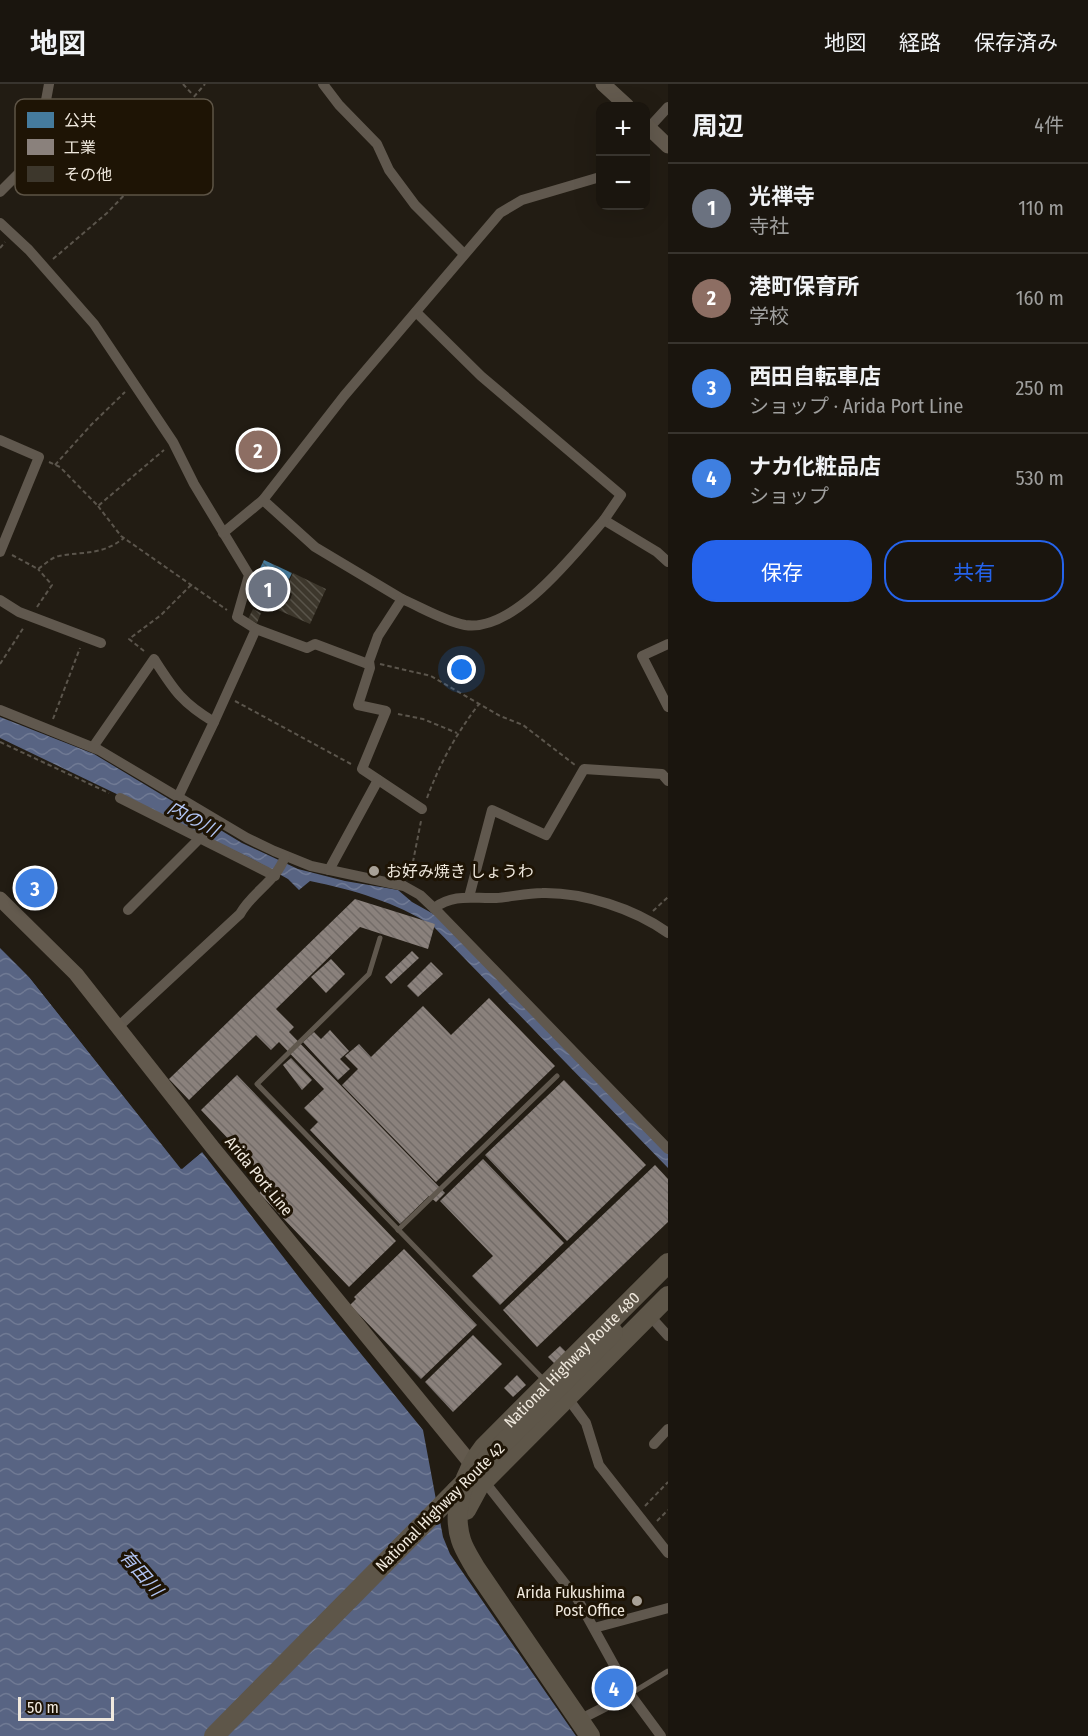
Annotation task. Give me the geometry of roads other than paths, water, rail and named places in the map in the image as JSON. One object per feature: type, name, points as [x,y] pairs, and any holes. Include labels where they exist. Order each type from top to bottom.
[{"type":"highway","name":"National Highway Route 480","points":[[584,1728],[471,1560],[462,1541],[458,1515],[463,1489],[472,1465],[490,1440],[668,1263]]},
{"type":"highway","name":"National Highway Route 42","points":[[214,1736],[668,1278]]},
{"type":"highway","name":"National Highway Route 480","points":[[471,1560],[466,1535],[466,1510],[473,1493],[668,1296]]},
{"type":"main road","points":[[603,84],[623,102]]},
{"type":"main road","points":[[650,131],[668,146]]},
{"type":"main road","name":"Arida Port Line","points":[[0,899],[62,957],[228,1166],[484,1481]]},
{"type":"street","points":[[46,99],[49,84]]},
{"type":"street","points":[[323,84],[339,105],[377,144],[389,170],[415,205],[465,254]]},
{"type":"street","points":[[650,125],[668,107]]},
{"type":"street","points":[[0,192],[15,177]]},
{"type":"street","points":[[223,533],[263,500],[330,412],[486,227],[509,206],[596,178]]},
{"type":"street","points":[[0,223],[44,267],[94,324],[173,442],[194,484],[249,575],[246,593],[237,617],[256,628],[307,648],[315,644],[368,663]]},
{"type":"street","points":[[263,500],[315,547],[402,599],[464,625],[498,620],[532,597],[604,520],[621,495],[482,376],[416,312]]},
{"type":"street","points":[[0,440],[39,457],[1,551]]},
{"type":"street","points":[[604,520],[657,552],[668,562]]},
{"type":"street","points":[[402,599],[378,636],[368,663],[370,668],[358,705],[386,711],[362,769],[422,809]]},
{"type":"street","points":[[0,600],[19,612],[101,643]]},
{"type":"street","points":[[178,797],[256,628]]},
{"type":"street","points":[[668,644],[642,656],[668,707]]},
{"type":"street","points":[[93,747],[154,658],[175,692],[188,706],[214,722]]},
{"type":"street","points":[[0,710],[93,747],[284,858],[407,887],[434,908],[668,1149]]},
{"type":"street","points":[[469,897],[492,810],[546,835],[584,769],[662,774],[668,781]]},
{"type":"street","points":[[329,870],[378,780]]},
{"type":"street","points":[[120,798],[275,876]]},
{"type":"street","points":[[128,910],[200,838]]},
{"type":"street","points":[[119,1026],[240,914],[246,902],[275,876],[284,858]]},
{"type":"street","points":[[434,908],[447,900],[469,897],[494,898],[562,894],[586,899],[648,920],[668,933]]},
{"type":"street","points":[[649,1315],[668,1336]]},
{"type":"street","points":[[547,1383],[586,1423],[599,1465],[668,1553]]},
{"type":"street","points":[[654,1443],[668,1429]]},
{"type":"street","points":[[484,1481],[569,1588],[630,1694],[661,1736]]},
{"type":"street","points":[[594,1628],[668,1608]]},
{"type":"street","points":[[584,1728],[630,1694]]},
{"type":"lane","points":[[380,938],[369,974],[257,1084],[547,1383]]},
{"type":"lane","points":[[398,1230],[557,1076]]},
{"type":"lane","points":[[630,1694],[668,1671]]},
{"type":"water","name":"内の川","points":[[0,717],[94,754],[242,843],[298,869],[345,881],[398,890],[412,902],[437,916],[668,1154],[668,1168],[433,926],[404,910],[342,888],[310,881],[299,890],[288,879],[252,859],[0,738]]},
{"type":"water","name":"有田川","points":[[0,948],[30,978],[182,1169],[202,1152],[305,1285],[423,1430],[443,1537],[450,1554],[576,1736],[0,1736]]},
{"type":"place","name":"港町保育所","points":[[258,450]]},
{"type":"place","name":"光禅寺","points":[[268,589]]},
{"type":"place","name":"お好み焼き しょうわ","points":[[374,871]]},
{"type":"place","name":"西田自転車店","points":[[35,888]]},
{"type":"place","name":"Arida Fukushima Post Office","points":[[637,1601]]},
{"type":"place","name":"ナカ化粧品店","points":[[614,1688]]}]
